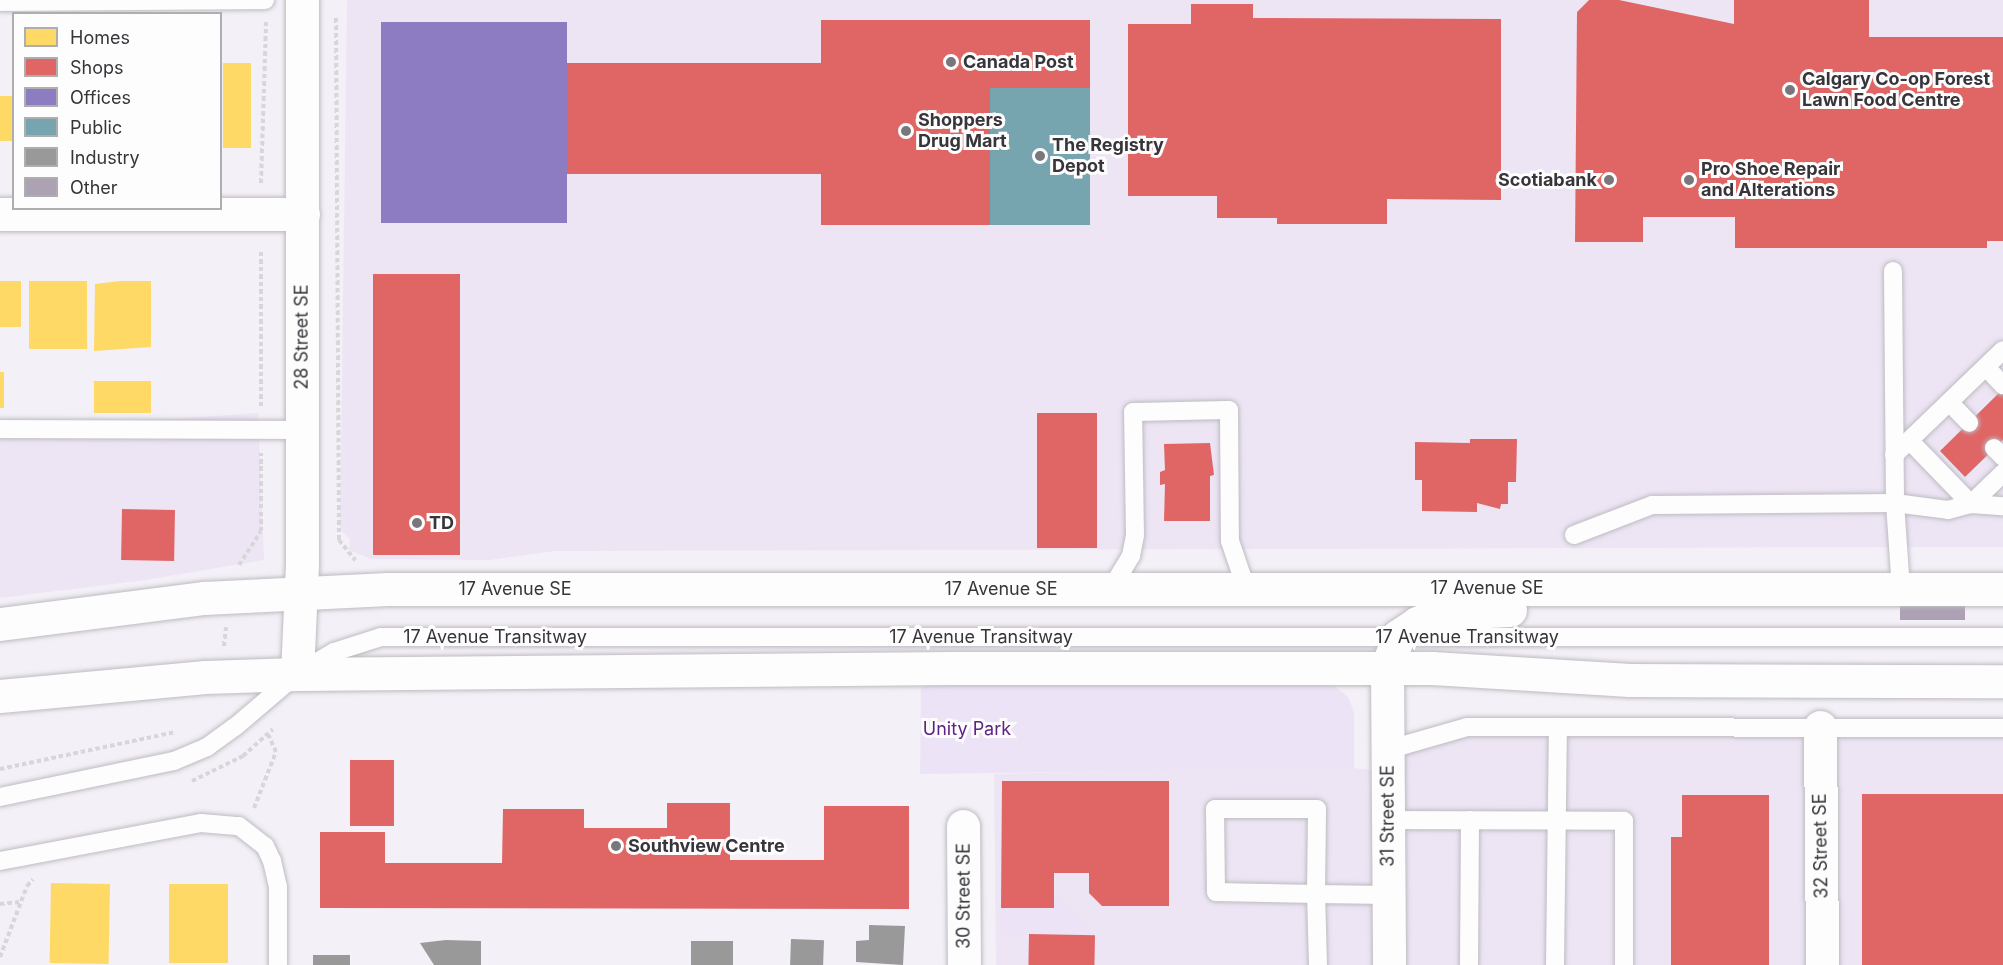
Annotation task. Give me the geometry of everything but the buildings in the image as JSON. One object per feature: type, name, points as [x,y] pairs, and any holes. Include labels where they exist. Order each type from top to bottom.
[{"type":"main road","name":"28 Street SE","points":[[297,674],[301,594],[302,0]]},
{"type":"main road","points":[[0,214],[303,214]]},
{"type":"main road","points":[[1398,636],[1417,623],[1441,613],[1609,609],[1654,588]]},
{"type":"main road","name":"17 Avenue SE","points":[[0,624],[130,605],[388,589],[2003,589]]},
{"type":"main road","name":"31 Street SE","points":[[1389,965],[1387,668],[1398,636]]},
{"type":"main road","points":[[0,696],[220,676],[297,674],[1387,668],[1630,680],[2003,681]]},
{"type":"main road","name":"32 Street SE","points":[[1820,727],[1822,965]]},
{"type":"main road","name":"30 Street SE","points":[[963,826],[964,965]]},
{"type":"lane","points":[[0,2],[266,6]]},
{"type":"lane","points":[[1893,271],[1895,503],[1901,589]]},
{"type":"lane","points":[[1894,455],[2003,350]]},
{"type":"lane","points":[[1986,367],[2003,385]]},
{"type":"lane","points":[[1949,402],[1969,423]]},
{"type":"lane","points":[[1111,589],[1131,556],[1135,535],[1133,412],[1229,410],[1230,541],[1246,588]]},
{"type":"lane","points":[[0,429],[302,430]]},
{"type":"lane","points":[[1910,441],[1971,504]]},
{"type":"lane","points":[[1971,504],[2003,473]]},
{"type":"lane","points":[[1574,535],[1652,505],[1895,503],[1948,510],[1971,504],[2003,506]]},
{"type":"lane","name":"17 Avenue Transitway","points":[[0,797],[174,761],[217,740],[297,674],[334,652],[381,637],[2003,637]]},
{"type":"lane","points":[[1387,750],[1467,727],[2003,728]]},
{"type":"lane","points":[[1555,965],[1558,727]]},
{"type":"lane","points":[[1318,965],[1316,894],[1317,809],[1215,809],[1216,892],[1316,894],[1388,895]]},
{"type":"lane","points":[[1387,820],[1624,821],[1624,965]]},
{"type":"lane","points":[[1469,965],[1470,820]]},
{"type":"lane","points":[[0,861],[201,823],[220,822],[245,830],[265,846],[272,861],[278,887],[278,965]]},
{"type":"path","points":[[261,183],[266,6]]},
{"type":"path","points":[[336,12],[339,540],[357,562],[365,564]]},
{"type":"path","points":[[220,676],[230,597]]},
{"type":"path","points":[[0,769],[178,732]]},
{"type":"path","points":[[245,830],[276,752],[268,734]]},
{"type":"path","points":[[0,957],[27,886],[40,875]]},
{"type":"path","points":[[0,904],[20,902]]},
{"type":"shaded area","points":[[347,0],[2003,0],[2003,547],[554,551],[490,560],[371,559],[349,550],[350,539],[340,530]]},
{"type":"shaded area","points":[[258,413],[264,560],[146,580],[0,598],[0,422],[159,420]]},
{"type":"shaded area","points":[[2003,725],[2003,965],[996,965],[994,774],[1354,768],[1386,772],[1387,750],[1437,735]]},
{"type":"green space","name":"Unity Park","points":[[921,683],[1316,683],[1334,686],[1348,697],[1354,712],[1354,768],[920,774]]},
{"type":"green space","points":[[1054,894],[1095,935],[1001,934],[1001,908],[1053,908]]},
{"type":"place","name":"Canada Post","points":[[951,62]]},
{"type":"place","name":"Calgary Co-op Forest Lawn Food Centre","points":[[1790,90]]},
{"type":"place","name":"Shoppers Drug Mart","points":[[906,131]]},
{"type":"place","name":"The Registry Depot","points":[[1040,156]]},
{"type":"place","name":"Scotiabank","points":[[1609,180]]},
{"type":"place","name":"Pro Shoe Repair and Alterations","points":[[1689,180]]},
{"type":"place","name":"TD","points":[[417,523]]},
{"type":"place","name":"Southview Centre","points":[[616,846]]}]
